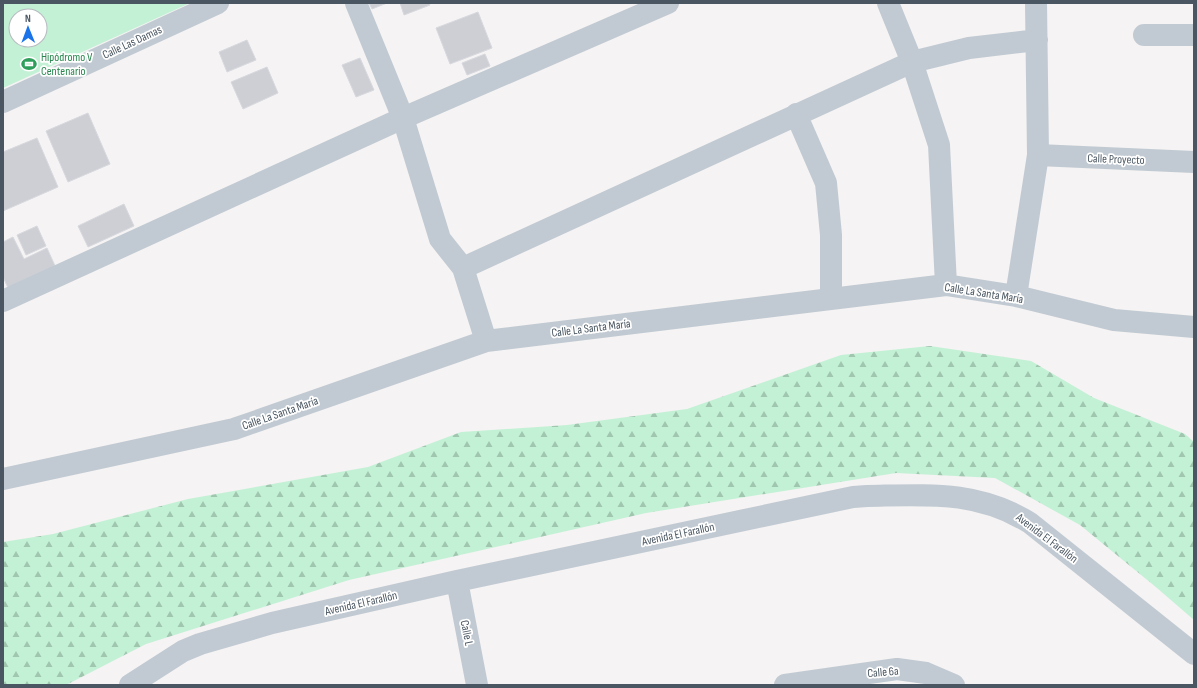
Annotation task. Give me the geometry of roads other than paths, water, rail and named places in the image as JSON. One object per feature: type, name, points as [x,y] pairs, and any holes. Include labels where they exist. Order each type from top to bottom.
[{"type":"street","name":"Calle Las Damas","points":[[3,102],[218,3]]},
{"type":"street","points":[[356,3],[403,118],[440,239],[463,268],[486,341]]},
{"type":"street","points":[[3,301],[403,118],[668,3]]},
{"type":"street","points":[[888,3],[912,62],[939,145],[946,285]]},
{"type":"street","points":[[1016,296],[1038,155],[1036,3]]},
{"type":"street","points":[[1144,34],[1194,35]]},
{"type":"street","points":[[463,268],[912,62],[969,48],[1036,40]]},
{"type":"street","points":[[796,114],[826,183],[831,235],[831,298]]},
{"type":"street","name":"Calle Proyecto","points":[[1038,155],[1194,162]]},
{"type":"street","name":"Calle La Santa María","points":[[3,479],[234,429],[486,341],[946,285],[1016,296],[1114,320],[1194,327]]},
{"type":"street","name":"Avenida El Farallón","points":[[130,685],[172,657],[200,644],[272,623],[457,581],[853,497],[950,496],[973,499],[1012,512],[1030,523],[1194,654]]},
{"type":"street","name":"Calle L","points":[[457,581],[476,685]]},
{"type":"street","name":"Calle 6a","points":[[788,685],[897,669],[926,673],[954,685]]},
{"type":"place","name":"Hipódromo V Centenario","points":[[29,64]]}]
